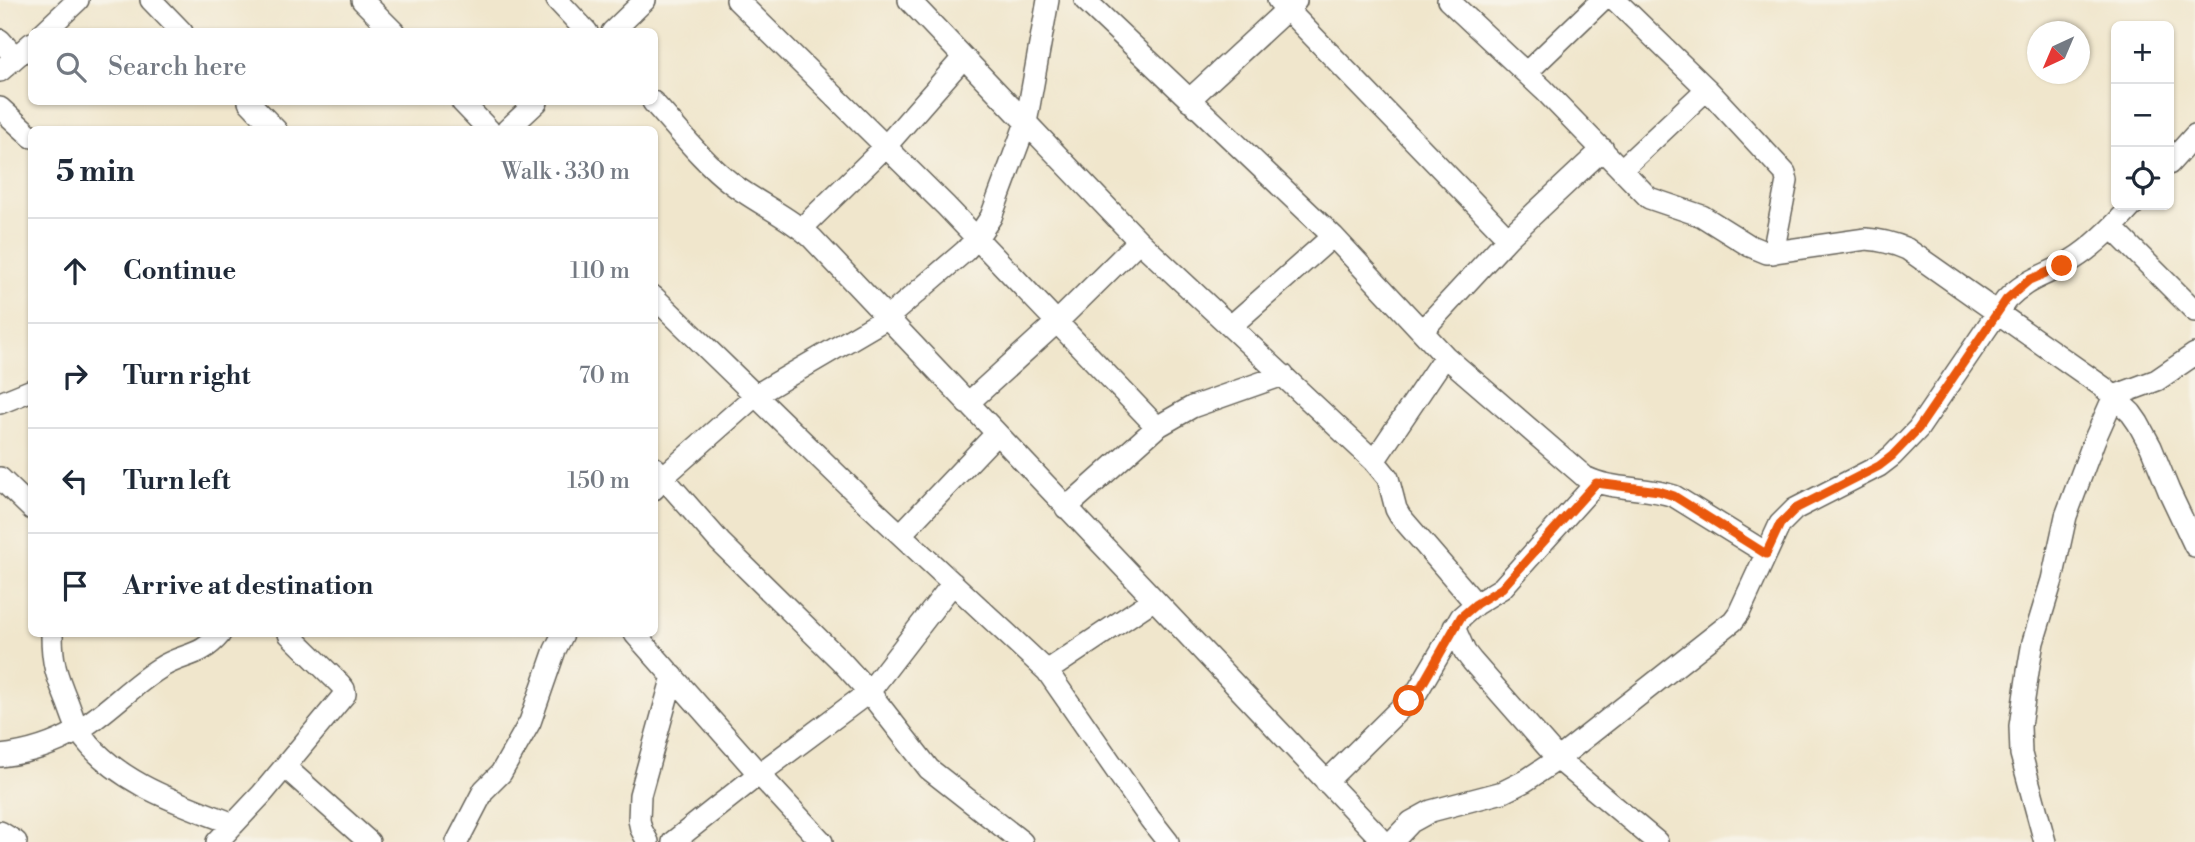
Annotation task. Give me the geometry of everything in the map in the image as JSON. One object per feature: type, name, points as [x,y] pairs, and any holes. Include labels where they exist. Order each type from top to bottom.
[{"type":"street","points":[[48,28],[78,0]]},
{"type":"street","points":[[151,0],[177,28]]},
{"type":"street","points":[[362,0],[390,28]]},
{"type":"street","points":[[558,0],[583,28]]},
{"type":"street","points":[[616,28],[645,0]]},
{"type":"street","points":[[737,0],[977,239],[1157,427]]},
{"type":"street","points":[[909,0],[1139,241],[1374,461],[1388,478],[1400,516],[1476,604]]},
{"type":"street","points":[[658,477],[755,395],[887,318],[977,239],[991,217],[1026,123],[1048,0]]},
{"type":"street","points":[[1085,0],[1333,236],[1445,356],[1585,477],[1596,483],[1659,491],[1674,496],[1766,554]]},
{"type":"street","points":[[1448,0],[1527,73],[1649,198],[1702,216],[1749,246],[1766,253],[1866,239],[1883,240],[1908,249],[2114,396],[2131,413],[2145,435],[2195,546]]},
{"type":"street","points":[[1527,73],[1602,0]]},
{"type":"street","points":[[1615,0],[1707,89],[1787,177],[1773,253]]},
{"type":"street","points":[[1189,100],[1287,3],[1508,238]]},
{"type":"street","points":[[0,40],[8,64],[28,46]]},
{"type":"street","points":[[802,229],[886,147],[962,58]]},
{"type":"street","points":[[1622,169],[1707,89]]},
{"type":"street","points":[[252,105],[272,126]]},
{"type":"street","points":[[465,105],[485,126]]},
{"type":"street","points":[[511,126],[534,105]]},
{"type":"street","points":[[656,105],[719,173],[743,192],[802,229],[1384,842]]},
{"type":"street","points":[[0,108],[28,133]]},
{"type":"street","points":[[2174,158],[2195,135]]},
{"type":"street","points":[[1422,331],[1508,238],[1603,149]]},
{"type":"street","points":[[1392,842],[1411,822],[1431,811],[1503,792],[1525,781],[1558,759],[1733,621],[1780,524],[1788,515],[1879,466],[1905,443],[1918,429],[1997,313],[2017,289],[2029,280],[2074,259],[2112,228],[2128,210]]},
{"type":"street","points":[[2112,228],[2195,312]]},
{"type":"street","points":[[1231,326],[1333,236]]},
{"type":"street","points":[[967,404],[1057,322],[1139,241]]},
{"type":"street","points":[[658,301],[1047,671],[1168,842]]},
{"type":"street","points":[[2045,842],[2021,754],[2020,726],[2033,642],[2052,580],[2066,516],[2114,396],[2157,380],[2195,354]]},
{"type":"street","points":[[1374,461],[1445,356]]},
{"type":"street","points":[[1066,508],[1157,427],[1192,407],[1283,375]]},
{"type":"street","points":[[0,403],[28,392]]},
{"type":"street","points":[[901,534],[996,434]]},
{"type":"street","points":[[0,478],[28,505]]},
{"type":"street","points":[[658,479],[828,646],[869,692],[929,769],[1022,842]]},
{"type":"street","points":[[1326,782],[1417,692],[1454,627],[1466,612],[1502,588],[1596,483]]},
{"type":"street","points":[[673,842],[869,692],[953,583]]},
{"type":"street","points":[[1047,671],[1153,600]]},
{"type":"street","points":[[1454,627],[1472,661],[1558,759],[1657,842]]},
{"type":"street","points":[[52,637],[54,672],[79,730],[99,755],[164,797],[234,824]]},
{"type":"street","points":[[0,756],[24,753],[79,730],[157,670],[168,663],[199,653],[217,637]]},
{"type":"street","points":[[216,842],[285,768],[345,694],[340,684],[292,637]]},
{"type":"street","points":[[457,842],[484,790],[501,773],[530,722],[562,637]]},
{"type":"street","points":[[638,637],[822,842]]},
{"type":"street","points":[[648,842],[639,820],[640,795],[673,676]]},
{"type":"street","points":[[285,768],[362,839]]},
{"type":"street","points":[[0,832],[16,842]]},
{"type":"route","points":[[1409,701],[1422,685],[1461,617],[1502,588],[1596,483],[1659,491],[1674,496],[1766,554],[1780,524],[1795,509],[1879,466],[1892,456],[1918,429],[2006,300],[2029,280],[2062,266]]}]
